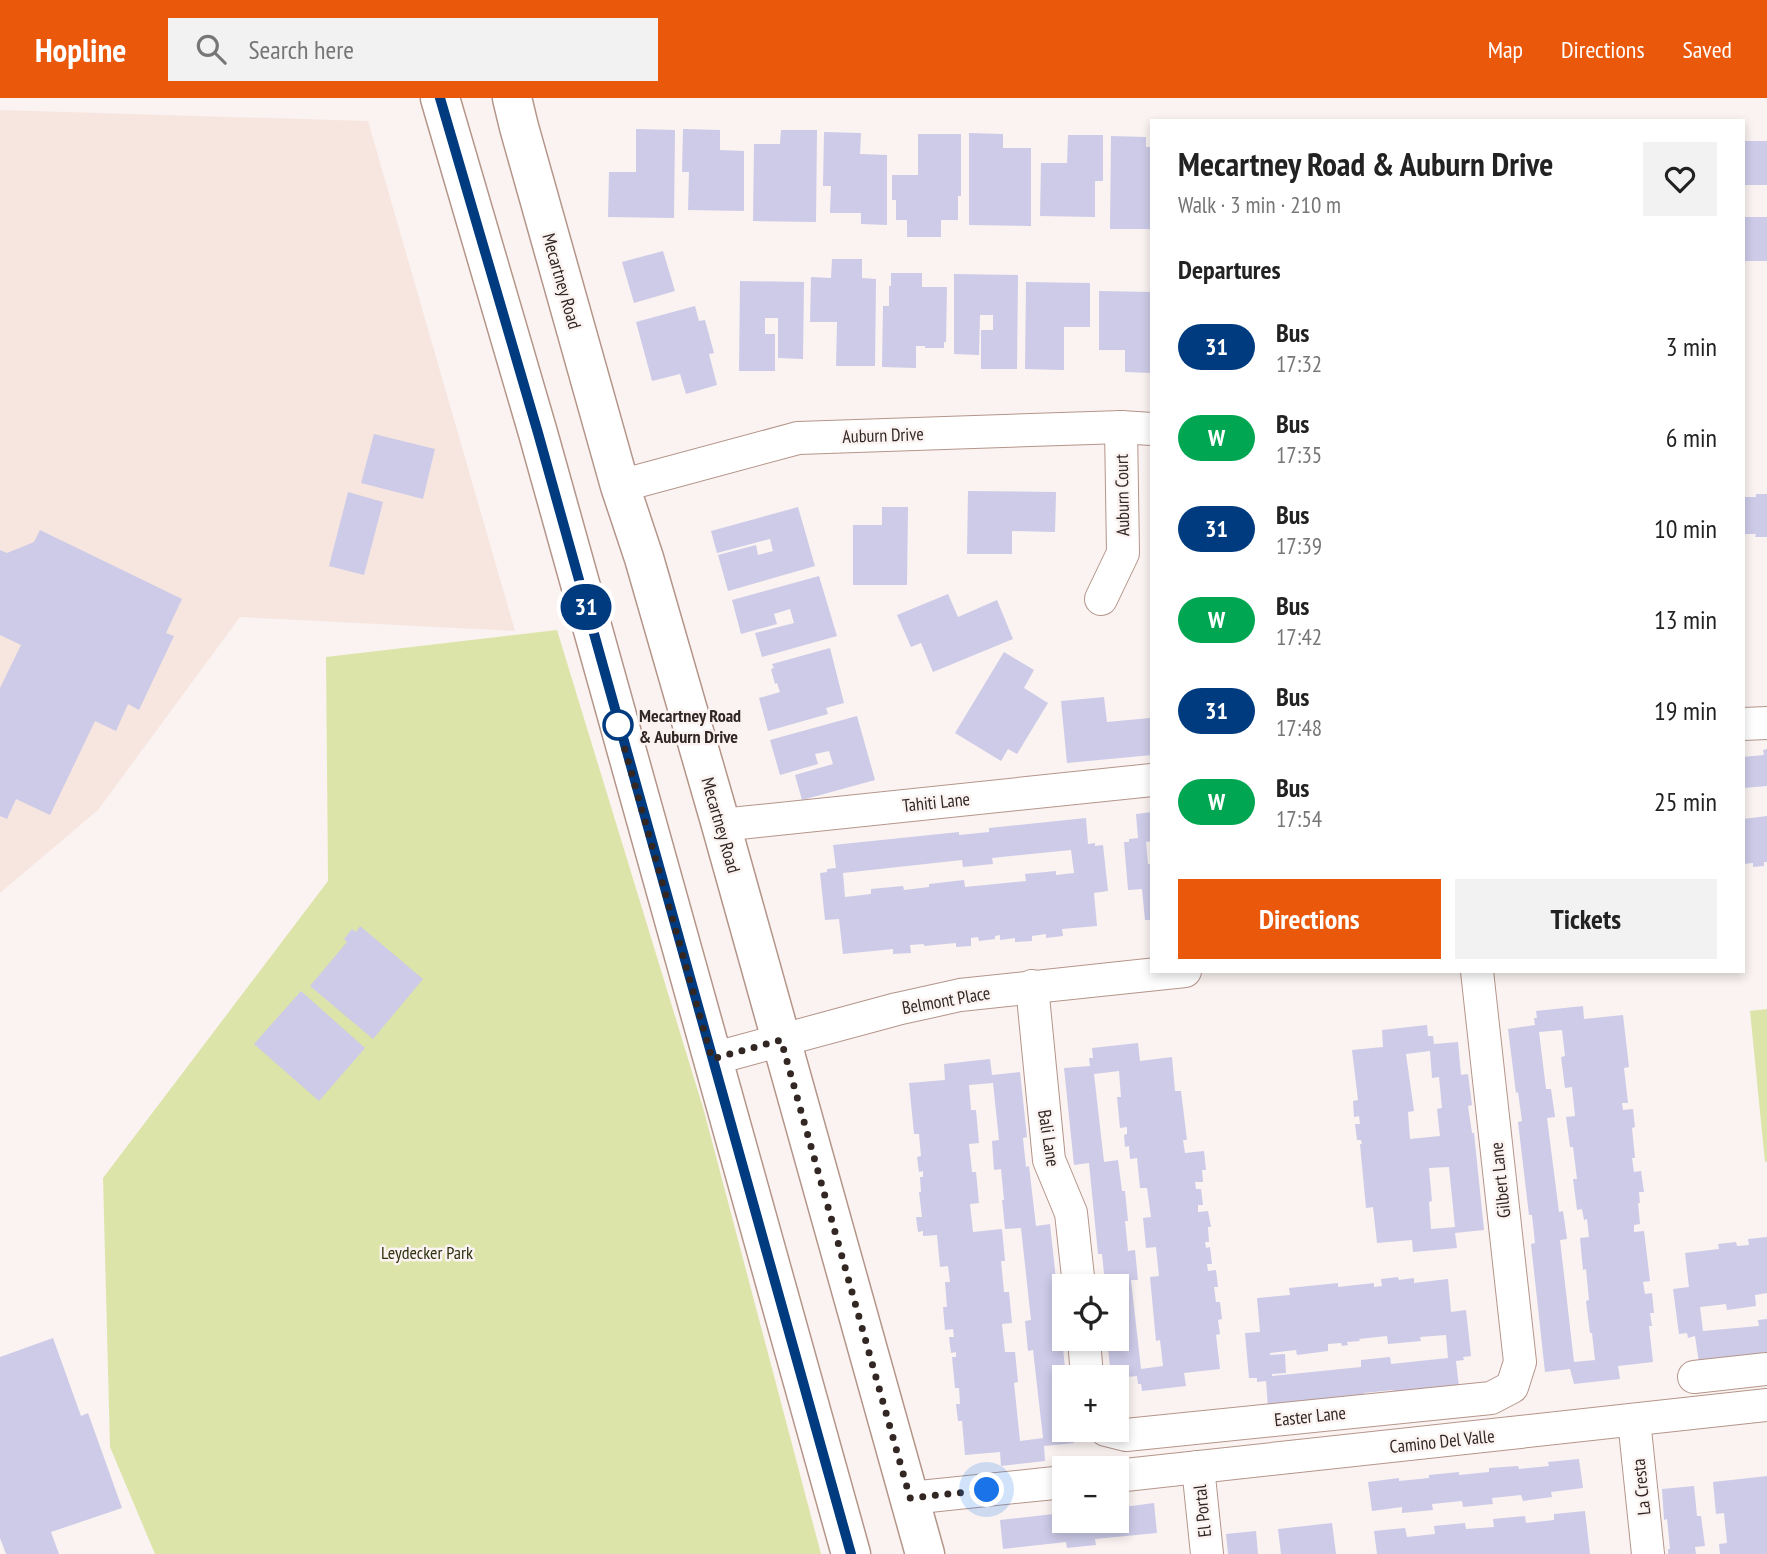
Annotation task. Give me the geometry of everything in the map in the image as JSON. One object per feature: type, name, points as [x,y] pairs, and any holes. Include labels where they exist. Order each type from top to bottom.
[{"type":"main road","points":[[440,98],[534,421],[851,1554]]},
{"type":"main road","name":"Mecartney Road","points":[[512,98],[620,486],[644,558],[721,825],[925,1554]]},
{"type":"street","name":"Auburn Drive","points":[[620,486],[798,438],[1136,428]]},
{"type":"street","name":"Auburn Court","points":[[1101,599],[1123,553],[1136,428]]},
{"type":"street","points":[[1745,724],[1767,723]]},
{"type":"street","name":"Tahiti Lane","points":[[721,825],[1150,780]]},
{"type":"street","name":"Belmont Place","points":[[712,1059],[897,1009],[960,995],[1165,973]]},
{"type":"street","name":"Gilbert Lane","points":[[1477,973],[1520,1362],[1512,1387]]},
{"type":"street","name":"Bali Lane","points":[[1032,986],[1049,1160],[1071,1213],[1078,1274]]},
{"type":"street","points":[[1694,1377],[1767,1369]]},
{"type":"street","name":"Easter Lane","points":[[1129,1435],[1491,1398],[1512,1387]]},
{"type":"street","name":"Camino Del Valle","points":[[1129,1475],[1767,1405]]},
{"type":"street","name":"La Cresta","points":[[1634,1420],[1648,1554]]},
{"type":"street","name":"El Portal","points":[[1198,1467],[1207,1554]]},
{"type":"street","points":[[910,1498],[1052,1483]]},
{"type":"shaded area","points":[[0,110],[368,121],[515,631],[240,617],[98,810],[0,893]]},
{"type":"green space","name":"Leydecker Park","points":[[557,630],[704,1111],[821,1554],[155,1554],[110,1447],[103,1178],[328,881],[326,657]]},
{"type":"green space","points":[[1767,1009],[1767,1161],[1765,1162],[1750,1011]]},
{"type":"building","points":[[636,129],[675,130],[674,218],[608,217],[609,172],[636,172]]},
{"type":"building","points":[[683,129],[720,130],[720,150],[744,151],[744,211],[688,210],[689,172],[682,172]]},
{"type":"building","points":[[781,130],[817,130],[816,222],[753,221],[754,144],[780,144]]},
{"type":"building","points":[[824,132],[861,133],[860,154],[887,155],[887,225],[861,224],[861,213],[830,213],[831,186],[823,186]]},
{"type":"building","points":[[969,133],[1003,134],[1003,148],[1031,148],[1031,226],[969,225]]},
{"type":"building","points":[[918,134],[961,134],[961,196],[958,196],[958,220],[941,220],[941,237],[907,237],[907,220],[896,220],[896,200],[892,200],[892,175],[918,175]]},
{"type":"building","points":[[1068,135],[1103,135],[1103,181],[1095,181],[1095,217],[1040,216],[1041,163],[1067,163]]},
{"type":"building","points":[[1111,136],[1146,137],[1146,147],[1150,147],[1150,229],[1110,229]]},
{"type":"building","points":[[1745,141],[1767,141],[1767,185],[1745,185]]},
{"type":"building","points":[[1745,217],[1767,217],[1767,261],[1745,261]]},
{"type":"building","points":[[663,251],[675,291],[634,303],[622,262]]},
{"type":"building","points":[[832,259],[862,259],[862,278],[876,279],[875,366],[836,366],[837,322],[810,322],[811,277],[831,278]]},
{"type":"building","points":[[891,273],[922,273],[922,287],[947,287],[944,348],[916,346],[916,368],[882,367],[883,306],[889,306]]},
{"type":"building","points":[[954,274],[1018,275],[1017,369],[981,369],[981,330],[993,330],[993,315],[980,315],[979,355],[954,354]]},
{"type":"building","points":[[740,281],[804,282],[803,359],[778,358],[778,318],[765,318],[765,334],[775,334],[775,371],[739,371]]},
{"type":"building","points":[[1026,282],[1090,283],[1090,327],[1064,327],[1064,370],[1025,369]]},
{"type":"building","points":[[1099,291],[1150,292],[1150,373],[1125,372],[1125,350],[1099,350]]},
{"type":"building","points":[[695,306],[699,321],[705,320],[714,353],[709,354],[717,385],[686,394],[680,374],[652,381],[636,322]]},
{"type":"building","points":[[374,434],[435,449],[423,499],[361,483]]},
{"type":"building","points":[[968,491],[1056,492],[1055,532],[1012,531],[1012,554],[967,554]]},
{"type":"building","points":[[348,492],[383,502],[364,575],[329,566]]},
{"type":"building","points":[[1756,494],[1767,494],[1767,537],[1745,534],[1745,497],[1756,497]]},
{"type":"building","points":[[798,507],[815,566],[728,591],[718,555],[756,545],[758,555],[773,551],[770,539],[717,553],[711,531]]},
{"type":"building","points":[[882,507],[908,507],[907,585],[853,585],[853,525],[882,525]]},
{"type":"building","points":[[40,530],[182,599],[166,633],[174,636],[139,710],[128,704],[116,731],[95,721],[50,815],[16,799],[7,819],[0,816],[0,688],[21,645],[0,635],[0,550],[7,553],[34,542]]},
{"type":"building","points":[[819,576],[837,636],[762,657],[755,633],[794,623],[790,609],[774,614],[777,624],[741,634],[732,600]]},
{"type":"building","points":[[948,594],[958,617],[997,600],[1013,639],[933,672],[921,643],[911,647],[897,615]]},
{"type":"building","points":[[830,648],[844,703],[826,708],[828,714],[768,731],[759,698],[780,692],[777,683],[775,684],[772,664]]},
{"type":"building","points":[[1004,652],[1034,670],[1024,688],[1048,703],[1017,754],[1008,749],[1001,761],[955,733]]},
{"type":"building","points":[[1104,697],[1107,722],[1150,718],[1150,755],[1067,763],[1061,701]]},
{"type":"building","points":[[857,716],[875,780],[802,800],[795,775],[833,764],[829,751],[815,754],[818,764],[780,775],[770,740]]},
{"type":"building","points":[[1767,749],[1767,786],[1745,788],[1745,757],[1764,755],[1763,750]]},
{"type":"building","points":[[1150,812],[1150,841],[1146,842],[1150,864],[1150,920],[1145,920],[1142,889],[1128,890],[1124,842],[1138,838],[1136,814]]},
{"type":"building","points":[[1767,816],[1767,862],[1764,862],[1764,866],[1753,867],[1753,863],[1745,864],[1745,819]]},
{"type":"building","points":[[1086,818],[1088,844],[1103,845],[1108,891],[1094,893],[1097,926],[1062,929],[1063,936],[1032,936],[1032,941],[1015,942],[1015,938],[1000,940],[1000,935],[995,936],[995,939],[979,941],[978,937],[971,938],[971,946],[956,947],[956,943],[924,944],[910,945],[911,953],[893,954],[893,949],[843,954],[839,919],[825,920],[820,873],[836,868],[833,845],[959,832],[959,835],[989,832],[989,828]],"holes":[[[1071,850],[1074,873],[1056,875],[1056,871],[1025,874],[1026,881],[965,887],[964,880],[904,890],[903,886],[871,889],[871,894],[845,897],[843,873],[962,860],[963,867],[993,864],[992,858]]]},
{"type":"building","points":[[360,926],[423,979],[373,1039],[310,986],[347,942],[344,939],[352,929],[356,932]]},
{"type":"building","points":[[301,991],[365,1048],[319,1101],[254,1044]]},
{"type":"building","points":[[1583,1006],[1584,1019],[1623,1015],[1629,1067],[1624,1068],[1628,1103],[1622,1103],[1623,1110],[1633,1109],[1635,1158],[1632,1158],[1634,1172],[1641,1171],[1644,1192],[1639,1192],[1640,1224],[1634,1225],[1634,1232],[1644,1231],[1650,1281],[1643,1282],[1645,1294],[1652,1293],[1654,1313],[1650,1313],[1652,1326],[1649,1326],[1653,1362],[1618,1366],[1620,1379],[1574,1384],[1570,1369],[1545,1372],[1531,1244],[1535,1243],[1532,1215],[1529,1215],[1518,1122],[1522,1121],[1508,1029],[1535,1025],[1536,1011]],"holes":[[[1562,1030],[1565,1056],[1561,1057],[1565,1088],[1572,1087],[1575,1116],[1566,1117],[1577,1179],[1573,1179],[1577,1210],[1582,1209],[1584,1220],[1587,1219],[1589,1237],[1580,1238],[1583,1270],[1586,1269],[1589,1300],[1586,1301],[1595,1360],[1574,1362],[1560,1240],[1567,1239],[1563,1211],[1559,1212],[1547,1118],[1555,1117],[1551,1089],[1546,1089],[1539,1032]]]},
{"type":"building","points":[[1427,1025],[1428,1036],[1433,1036],[1434,1044],[1458,1042],[1461,1075],[1468,1074],[1472,1105],[1468,1106],[1474,1133],[1484,1230],[1455,1233],[1457,1248],[1413,1252],[1412,1240],[1377,1243],[1373,1207],[1366,1208],[1362,1144],[1361,1140],[1357,1140],[1355,1124],[1360,1124],[1359,1116],[1354,1117],[1353,1101],[1358,1100],[1352,1050],[1383,1047],[1382,1030]],"holes":[[[1430,1051],[1432,1078],[1439,1077],[1442,1108],[1437,1109],[1440,1136],[1410,1139],[1408,1112],[1414,1111],[1406,1054]],[[1449,1167],[1455,1227],[1431,1229],[1429,1168]]]},
{"type":"building","points":[[1138,1043],[1140,1061],[1172,1057],[1175,1091],[1181,1091],[1187,1140],[1183,1140],[1185,1153],[1204,1151],[1206,1170],[1202,1170],[1203,1182],[1195,1182],[1196,1189],[1201,1189],[1203,1205],[1198,1205],[1198,1212],[1208,1211],[1211,1227],[1208,1227],[1209,1242],[1205,1242],[1206,1248],[1210,1247],[1212,1264],[1207,1264],[1208,1271],[1216,1270],[1218,1287],[1214,1287],[1216,1302],[1220,1302],[1222,1319],[1218,1320],[1220,1334],[1216,1335],[1220,1369],[1184,1373],[1186,1386],[1142,1391],[1137,1376],[1129,1377],[1129,1365],[1110,1365],[1108,1351],[1129,1351],[1129,1274],[1104,1274],[1102,1254],[1098,1254],[1089,1163],[1074,1165],[1064,1068],[1090,1066],[1089,1058],[1093,1058],[1092,1048]],"holes":[[[1119,1071],[1121,1097],[1117,1097],[1120,1128],[1127,1127],[1127,1134],[1124,1135],[1125,1147],[1129,1146],[1130,1159],[1137,1158],[1140,1188],[1147,1188],[1151,1217],[1143,1218],[1146,1248],[1156,1247],[1159,1276],[1150,1277],[1156,1341],[1160,1340],[1163,1366],[1141,1369],[1131,1280],[1138,1280],[1135,1250],[1128,1251],[1125,1191],[1122,1191],[1118,1160],[1104,1162],[1094,1074]]]},
{"type":"building","points":[[990,1059],[992,1075],[1020,1072],[1027,1137],[1023,1138],[1026,1167],[1029,1166],[1036,1226],[1050,1224],[1055,1274],[1052,1274],[1052,1351],[1063,1351],[1065,1365],[1052,1365],[1052,1442],[1074,1443],[1044,1446],[1045,1461],[1001,1466],[1000,1452],[965,1455],[962,1421],[958,1421],[956,1404],[960,1404],[959,1388],[955,1388],[952,1357],[956,1357],[956,1352],[951,1353],[949,1337],[954,1337],[953,1329],[945,1330],[943,1307],[947,1307],[945,1282],[950,1282],[948,1266],[940,1267],[937,1235],[923,1236],[923,1231],[918,1232],[916,1217],[922,1217],[919,1192],[923,1171],[919,1172],[919,1134],[914,1134],[909,1083],[945,1080],[944,1064]],"holes":[[[993,1083],[999,1140],[992,1141],[994,1170],[1001,1169],[1005,1229],[1021,1228],[1031,1320],[1025,1321],[1028,1351],[1033,1350],[1043,1438],[1020,1441],[1014,1383],[1018,1382],[1015,1352],[1005,1352],[1002,1324],[1012,1323],[1009,1292],[1004,1292],[1002,1229],[973,1232],[970,1204],[979,1203],[976,1172],[972,1172],[969,1144],[979,1143],[976,1110],[971,1110],[969,1085]]]},
{"type":"building","points":[[1767,1237],[1767,1293],[1755,1295],[1756,1306],[1727,1310],[1726,1304],[1700,1307],[1703,1331],[1759,1326],[1758,1320],[1767,1319],[1767,1352],[1699,1363],[1695,1336],[1688,1338],[1687,1333],[1679,1334],[1673,1289],[1689,1287],[1685,1253],[1719,1249],[1718,1244],[1736,1242],[1737,1246],[1749,1245],[1748,1239]]},
{"type":"building","points":[[1414,1278],[1414,1283],[1448,1279],[1451,1312],[1466,1310],[1471,1356],[1456,1361],[1459,1387],[1394,1394],[1393,1390],[1364,1393],[1364,1397],[1268,1407],[1266,1381],[1257,1382],[1257,1378],[1249,1378],[1245,1333],[1260,1332],[1257,1298],[1290,1295],[1289,1288],[1338,1283],[1338,1287],[1374,1283],[1374,1287],[1382,1286],[1381,1279]],"holes":[[[1446,1335],[1448,1358],[1391,1364],[1390,1357],[1361,1360],[1361,1367],[1272,1376],[1286,1373],[1285,1354],[1270,1353],[1296,1350],[1297,1355],[1328,1351],[1328,1344],[1341,1343],[1342,1346],[1348,1345],[1347,1342],[1360,1341],[1359,1339],[1387,1336],[1388,1344]]]},
{"type":"building","points":[[53,1338],[81,1416],[88,1413],[122,1508],[51,1532],[59,1554],[6,1554],[0,1538],[0,1357]]},
{"type":"building","points":[[1579,1459],[1583,1488],[1551,1492],[1552,1497],[1523,1501],[1521,1495],[1492,1498],[1493,1504],[1463,1507],[1462,1501],[1432,1504],[1433,1510],[1402,1513],[1402,1507],[1372,1511],[1368,1482],[1429,1478],[1429,1475],[1459,1472],[1459,1475],[1489,1472],[1489,1468],[1549,1466],[1548,1462]]},
{"type":"building","points":[[1767,1476],[1767,1554],[1720,1554],[1719,1544],[1727,1543],[1724,1513],[1716,1514],[1713,1482]]},
{"type":"building","points":[[1694,1486],[1697,1516],[1701,1516],[1705,1546],[1695,1547],[1696,1554],[1668,1554],[1670,1549],[1667,1519],[1664,1520],[1662,1489]]},
{"type":"building","points":[[1154,1503],[1157,1533],[1095,1539],[1096,1545],[1067,1548],[1066,1542],[1003,1549],[1000,1520],[1052,1514],[1052,1533],[1129,1533],[1129,1506]]},
{"type":"building","points":[[1585,1511],[1590,1554],[1377,1554],[1374,1531],[1405,1528],[1407,1537],[1435,1534],[1434,1526],[1465,1523],[1466,1529],[1494,1527],[1493,1519],[1525,1516],[1526,1523],[1554,1520],[1554,1514]]},
{"type":"building","points":[[1332,1523],[1336,1554],[1281,1554],[1278,1529]]},
{"type":"building","points":[[1256,1531],[1258,1554],[1228,1554],[1226,1534]]},
{"type":"bus line","name":"31","points":[[440,98],[538,433],[851,1554]]},
{"type":"place","name":"Mecartney Road & Auburn Drive","points":[[618,725]]},
{"type":"route","points":[[618,725],[712,1059],[781,1040],[910,1498],[987,1490]]}]
